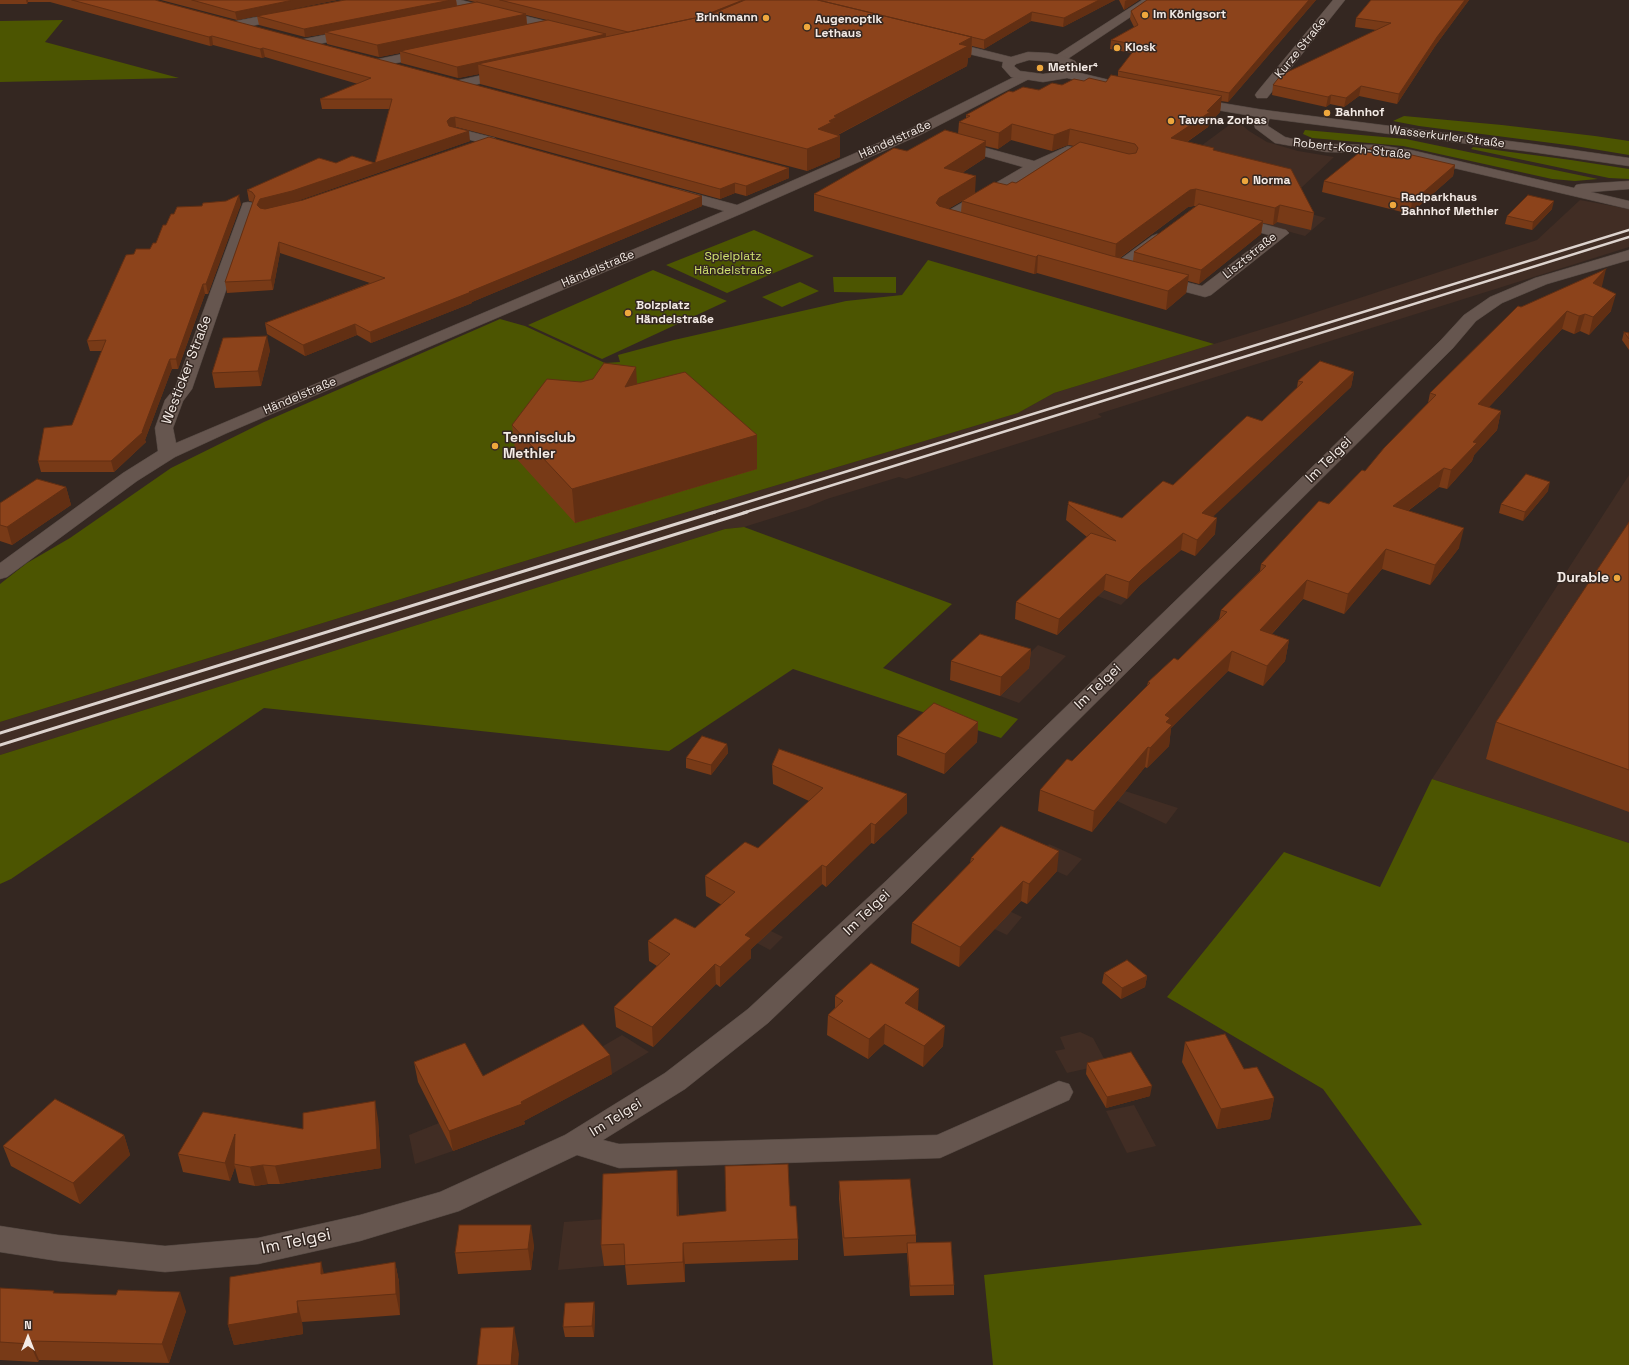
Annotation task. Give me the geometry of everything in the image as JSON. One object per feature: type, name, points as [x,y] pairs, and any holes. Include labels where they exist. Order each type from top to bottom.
[{"type":"street","points":[[447,0],[579,34]]},
{"type":"street","points":[[1059,59],[1150,0]]},
{"type":"street","name":"Kurze Straße","points":[[1262,95],[1339,0]]},
{"type":"street","points":[[448,14],[479,8]]},
{"type":"street","points":[[266,33],[231,23],[295,13]]},
{"type":"street","points":[[521,33],[551,26]]},
{"type":"street","points":[[304,43],[365,31]]},
{"type":"street","points":[[289,39],[334,51]]},
{"type":"street","points":[[928,40],[1012,61]]},
{"type":"street","points":[[378,63],[438,50]]},
{"type":"street","points":[[1067,74],[1072,68],[1071,64],[1059,59],[1038,56],[1018,58],[1008,64],[1010,71],[1024,76],[1043,78],[1067,74],[1127,88]]},
{"type":"street","points":[[364,59],[408,71]]},
{"type":"street","points":[[460,84],[522,71]]},
{"type":"street","name":"Händelstraße","points":[[168,453],[221,429],[811,178],[915,132],[1024,76]]},
{"type":"street","points":[[445,80],[490,92]]},
{"type":"street","points":[[1178,99],[1264,114]]},
{"type":"street","name":"Wasserkurler Straße","points":[[1264,114],[1532,148],[1629,162]]},
{"type":"street","name":"Robert-Koch-Straße","points":[[1264,114],[1261,123],[1262,128],[1280,140],[1308,146],[1393,151],[1629,205]]},
{"type":"street","points":[[456,132],[505,145]]},
{"type":"street","points":[[915,132],[1035,166]]},
{"type":"street","points":[[468,148],[490,141]]},
{"type":"street","points":[[973,228],[944,219],[1035,166],[1068,150],[1113,161]]},
{"type":"street","points":[[788,172],[811,178]]},
{"type":"street","name":"Robert-Koch-Straße","points":[[1562,189],[1629,185]]},
{"type":"street","points":[[663,189],[738,210]]},
{"type":"street","name":"Westicker Straße","points":[[168,453],[164,428],[174,400],[183,389],[248,206]]},
{"type":"street","name":"Lisztstraße","points":[[1170,229],[1125,271],[1205,292],[1281,233],[1222,218]]},
{"type":"street","name":"Im Telgei","points":[[0,1239],[58,1248],[165,1258],[258,1251],[360,1228],[448,1202],[575,1143],[676,1081],[758,1016],[895,887],[1242,547],[1447,344],[1470,318],[1496,300],[1535,284],[1629,255]]},
{"type":"street","points":[[0,573],[130,477],[168,453]]},
{"type":"street","name":"Im Telgei","points":[[575,1143],[619,1156],[940,1146],[1059,1092]]},
{"type":"shaded area","points":[[1236,120],[1249,131],[1267,142],[1298,151],[1334,157],[1282,206],[1326,218],[1305,236],[1140,191]]},
{"type":"shaded area","points":[[1580,200],[1629,209],[1629,247],[1098,414],[1102,417],[906,479],[899,477],[744,527],[725,529],[0,755],[0,722],[587,542],[1018,413],[1054,393],[1289,321],[1537,240]]},
{"type":"shaded area","points":[[1629,475],[1629,843],[1432,779]]},
{"type":"shaded area","points":[[1098,588],[1127,599],[1121,605],[1092,594]]},
{"type":"shaded area","points":[[1038,645],[1066,656],[1019,703],[1000,696],[1028,669],[1018,665]]},
{"type":"shaded area","points":[[1125,791],[1178,808],[1166,824],[1117,801]]},
{"type":"shaded area","points":[[1049,844],[1082,859],[1067,876],[1034,861]]},
{"type":"shaded area","points":[[990,902],[1022,917],[1007,935],[973,919]]},
{"type":"shaded area","points":[[771,931],[783,937],[770,950],[740,934]]},
{"type":"shaded area","points":[[1080,1032],[1093,1038],[1107,1064],[1067,1073],[1055,1051],[1065,1049],[1060,1037]]},
{"type":"shaded area","points":[[622,1035],[649,1052],[612,1074],[593,1052]]},
{"type":"shaded area","points":[[1134,1105],[1156,1146],[1127,1153],[1106,1111]]},
{"type":"shaded area","points":[[439,1123],[453,1151],[415,1164],[409,1135]]},
{"type":"shaded area","points":[[605,1219],[604,1266],[558,1270],[564,1222]]},
{"type":"green space","points":[[63,20],[45,42],[179,78],[0,82],[0,21]]},
{"type":"green space","points":[[1404,116],[1502,125],[1629,141],[1629,155],[1575,146],[1419,126],[1393,121]]},
{"type":"green space","points":[[1305,130],[1406,139],[1598,179],[1575,181],[1552,179],[1403,146],[1312,138],[1303,134]]},
{"type":"green space","points":[[1473,147],[1629,169],[1629,179],[1609,178],[1471,149]]},
{"type":"green space","name":"Spielplatz Händelstraße","points":[[754,230],[814,256],[727,293],[666,265]]},
{"type":"green space","points":[[928,260],[1214,344],[1054,393],[1018,413],[587,542],[0,722],[0,584],[27,563],[70,538],[171,468],[264,422],[500,319],[525,326],[605,363],[620,362],[618,355],[674,340],[846,301],[902,295]]},
{"type":"green space","name":"Bolzplatz Händelstraße","points":[[653,270],[727,301],[602,359],[528,325]]},
{"type":"green space","points":[[833,277],[896,277],[896,293],[834,292]]},
{"type":"green space","points":[[800,282],[819,291],[782,307],[762,297]]},
{"type":"green space","points":[[744,527],[952,604],[883,668],[1018,719],[1001,738],[793,669],[669,751],[264,708],[11,879],[0,884],[0,755],[725,529]]},
{"type":"green space","points":[[1432,779],[1629,843],[1629,1365],[993,1365],[984,1275],[1422,1225],[1323,1089],[1167,997],[1284,852],[1380,887]]},
{"type":"building","points":[[72,0],[155,0],[789,168],[746,186],[735,183],[720,189],[455,117],[450,118],[447,121],[449,126],[469,131],[375,163],[392,99],[320,99],[371,78],[263,48],[260,49],[212,36],[209,37]]},
{"type":"building","points":[[192,0],[293,0],[235,12]]},
{"type":"building","points":[[345,0],[451,0],[304,29],[257,16]]},
{"type":"building","points":[[500,0],[743,0],[700,17],[628,32]]},
{"type":"building","points":[[745,0],[818,0],[972,37],[959,44],[968,46],[834,116],[837,117],[829,121],[832,122],[818,129],[840,136],[807,149],[478,64],[709,15]]},
{"type":"building","points":[[818,0],[1099,0],[1064,18],[1032,12],[984,40]]},
{"type":"building","points":[[1147,0],[1309,0],[1229,93],[1118,71],[1138,45],[1111,40],[1138,25],[1131,11]]},
{"type":"building","points":[[1371,0],[1465,0],[1437,37],[1399,94],[1361,86],[1346,98],[1331,95],[1328,97],[1273,85],[1281,75],[1391,23],[1356,18]]},
{"type":"building","points":[[477,2],[526,14],[377,45],[325,32]]},
{"type":"building","points":[[548,20],[606,34],[457,67],[400,51]]},
{"type":"building","points":[[1111,75],[1222,96],[1207,111],[1210,112],[1171,138],[1291,169],[1314,213],[1280,205],[1275,208],[1196,189],[1190,190],[1116,244],[962,201],[994,182],[1007,185],[1012,182],[1016,183],[1080,142],[1129,154],[1136,153],[1138,148],[1135,144],[1070,129],[1054,135],[1012,124],[999,133],[959,122],[970,116],[966,115],[1009,91],[1013,92],[1023,87],[1039,90],[1052,83],[1062,85],[1074,79],[1084,81],[1089,78],[1106,82]]},
{"type":"building","points":[[945,130],[986,141],[944,168],[976,176],[939,198],[936,203],[939,206],[1112,256],[1189,275],[1168,291],[1038,255],[1036,257],[814,194],[894,148],[907,151]]},
{"type":"building","points":[[489,137],[702,196],[469,292],[471,292],[370,332],[355,324],[303,345],[265,323],[385,278],[279,242],[271,280],[225,282],[255,196],[252,192],[247,190],[319,158],[336,163],[352,156],[375,163],[292,191],[260,199],[257,205],[260,208],[265,209],[303,200]]},
{"type":"building","points":[[1373,146],[1455,165],[1412,202],[1324,181],[1360,152],[1365,153]]},
{"type":"building","points":[[239,195],[206,284],[203,284],[176,359],[170,359],[169,361],[143,432],[111,461],[38,461],[44,428],[72,425],[106,340],[87,341],[126,255],[134,254],[136,249],[150,249],[153,243],[156,243],[163,225],[166,225],[171,214],[174,214],[177,207],[202,206],[203,203],[226,201]]},
{"type":"building","points":[[1528,195],[1554,201],[1533,222],[1507,216]]},
{"type":"building","points":[[1199,204],[1263,221],[1201,270],[1134,252]]},
{"type":"building","points":[[1606,269],[1593,283],[1616,294],[1593,317],[1585,314],[1579,316],[1567,311],[1478,404],[1501,411],[1473,442],[1477,443],[1451,470],[1444,468],[1393,506],[1464,528],[1435,565],[1386,549],[1348,594],[1307,580],[1260,630],[1289,640],[1267,666],[1232,651],[1165,715],[1170,718],[1166,722],[1172,725],[1150,748],[1148,747],[1094,811],[1040,790],[1067,759],[1072,761],[1150,683],[1148,682],[1174,658],[1178,660],[1227,612],[1221,610],[1266,566],[1261,564],[1319,501],[1329,504],[1362,470],[1365,471],[1384,448],[1436,395],[1430,393],[1518,306],[1521,307]]},
{"type":"building","points":[[1624,332],[1629,333],[1629,339]]},
{"type":"building","points":[[267,336],[258,371],[212,373],[223,338]]},
{"type":"building","points":[[1320,361],[1354,372],[1202,513],[1217,518],[1197,540],[1183,533],[1129,582],[1106,574],[1059,619],[1016,602],[1091,533],[1116,541],[1068,504],[1069,501],[1122,518],[1163,481],[1173,485],[1247,416],[1262,421],[1303,382],[1298,381]]},
{"type":"building","points":[[604,363],[636,367],[625,387],[685,372],[757,435],[572,489],[512,425],[547,379],[581,382],[593,379]]},
{"type":"building","points":[[1526,474],[1550,482],[1525,512],[1501,504]]},
{"type":"building","points":[[37,479],[66,487],[7,527],[0,525],[0,503]]},
{"type":"building","points":[[1629,522],[1629,770],[1496,722]]},
{"type":"building","points":[[980,634],[1031,649],[1001,677],[951,661]]},
{"type":"building","points":[[934,703],[978,722],[945,754],[897,736]]},
{"type":"building","points":[[702,736],[727,744],[711,765],[686,758]]},
{"type":"building","points":[[779,749],[907,794],[875,825],[871,823],[826,867],[822,865],[745,935],[751,938],[720,967],[715,964],[652,1027],[614,1007],[670,954],[648,941],[675,918],[695,928],[735,892],[705,876],[745,842],[758,848],[823,788],[772,765]]},
{"type":"building","points":[[1001,826],[1059,851],[1029,884],[1023,881],[960,947],[912,923],[974,859],[971,858]]},
{"type":"building","points":[[1127,960],[1147,976],[1122,988],[1104,973]]},
{"type":"building","points":[[871,963],[919,989],[905,1003],[945,1026],[924,1046],[885,1024],[869,1039],[828,1015],[843,1001],[835,996]]},
{"type":"building","points":[[583,1024],[610,1055],[521,1102],[522,1104],[449,1131],[414,1062],[465,1043],[483,1076]]},
{"type":"building","points":[[1225,1034],[1244,1069],[1257,1067],[1274,1098],[1221,1109],[1185,1042]]},
{"type":"building","points":[[1131,1052],[1152,1086],[1107,1097],[1087,1063]]},
{"type":"building","points":[[55,1099],[124,1135],[73,1183],[3,1146]]},
{"type":"building","points":[[375,1101],[377,1149],[275,1166],[263,1165],[250,1167],[234,1164],[235,1134],[225,1163],[178,1154],[203,1112],[303,1129],[303,1113]]},
{"type":"building","points":[[788,1164],[790,1206],[796,1206],[798,1239],[683,1243],[683,1262],[625,1265],[624,1244],[601,1245],[603,1174],[677,1170],[677,1216],[726,1211],[725,1166]]},
{"type":"building","points":[[910,1179],[916,1235],[844,1238],[839,1181]]},
{"type":"building","points":[[459,1225],[531,1225],[528,1249],[455,1253]]},
{"type":"building","points":[[951,1242],[954,1285],[910,1286],[907,1243]]},
{"type":"building","points":[[321,1262],[321,1274],[395,1262],[396,1294],[297,1301],[298,1313],[228,1325],[230,1277]]},
{"type":"building","points":[[0,1288],[54,1291],[53,1293],[116,1295],[118,1290],[180,1292],[162,1344],[31,1341],[30,1344],[0,1342]]},
{"type":"building","points":[[594,1302],[592,1326],[563,1327],[565,1303]]},
{"type":"building","points":[[514,1327],[511,1365],[477,1365],[481,1328]]},
{"type":"railway","points":[[712,513],[1629,230]]},
{"type":"railway","points":[[743,513],[1629,237]]},
{"type":"railway","points":[[0,733],[715,512]]},
{"type":"railway","points":[[0,745],[747,512]]},
{"type":"place","name":"Im Königsort","points":[[1145,15]]},
{"type":"place","name":"Brinkmann","points":[[766,18]]},
{"type":"place","name":"Augenoptik Lethaus","points":[[807,27]]},
{"type":"place","name":"Kiosk","points":[[1117,48]]},
{"type":"place","name":"Methler⁴","points":[[1040,68]]},
{"type":"place","name":"Bahnhof","points":[[1327,113]]},
{"type":"place","name":"Taverna Zorbas","points":[[1171,121]]},
{"type":"place","name":"Norma","points":[[1245,181]]},
{"type":"place","name":"Radparkhaus Bahnhof Methler","points":[[1393,205]]},
{"type":"place","name":"Bolzplatz Händelstraße","points":[[628,313]]},
{"type":"place","name":"Tennisclub Methler","points":[[495,446]]},
{"type":"place","name":"Durable","points":[[1617,578]]}]
